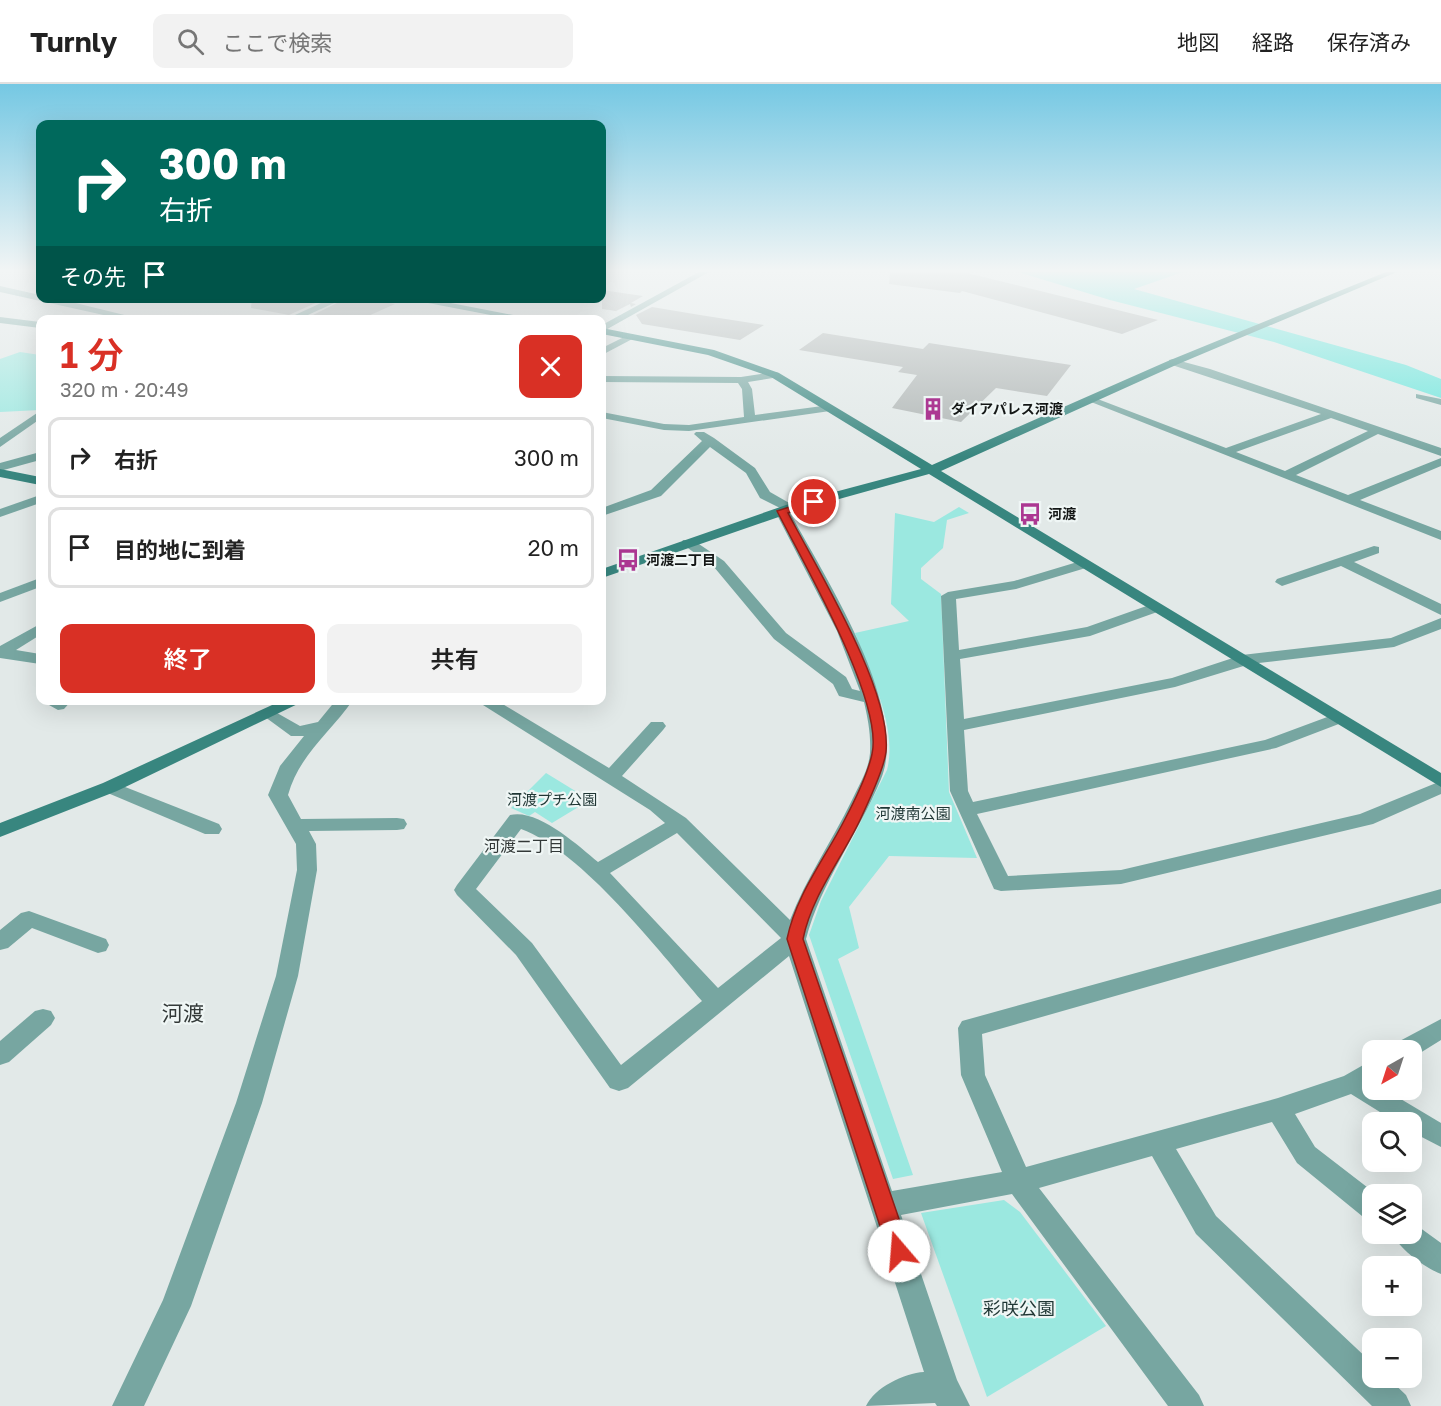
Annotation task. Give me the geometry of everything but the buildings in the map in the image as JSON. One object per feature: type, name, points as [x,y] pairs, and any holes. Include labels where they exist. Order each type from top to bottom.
[{"type":"street","points":[[621,334],[710,352],[775,375],[1441,781]]},
{"type":"street","points":[[606,573],[787,510],[932,470],[1173,362],[1244,334]]},
{"type":"street","points":[[606,350],[633,336]]},
{"type":"street","points":[[1173,362],[1441,452]]},
{"type":"street","points":[[606,379],[741,380],[775,375]]},
{"type":"street","points":[[741,380],[747,389],[750,419]]},
{"type":"street","points":[[1420,396],[1441,402]]},
{"type":"street","points":[[1091,400],[1441,536]]},
{"type":"street","points":[[606,416],[664,427],[689,428],[830,408]]},
{"type":"street","points":[[1226,452],[1332,414]]},
{"type":"street","points":[[0,443],[36,417]]},
{"type":"street","points":[[689,428],[710,440],[751,471],[765,495],[787,510],[852,646],[872,699],[880,737],[879,754],[852,821],[823,870],[799,920],[795,939],[717,1002],[619,1081],[524,949],[464,890],[517,820],[543,828],[596,872],[717,1002]]},
{"type":"street","points":[[0,429],[17,430]]},
{"type":"street","points":[[1286,475],[1378,430]]},
{"type":"street","points":[[606,511],[656,494],[710,440]]},
{"type":"street","points":[[0,467],[36,457]]},
{"type":"street","points":[[1348,500],[1441,462]]},
{"type":"street","points":[[0,473],[36,480]]},
{"type":"street","points":[[0,513],[36,500]]},
{"type":"street","points":[[688,543],[719,564],[752,606],[780,636],[840,681],[845,692],[872,699]]},
{"type":"street","points":[[1282,582],[1374,550]]},
{"type":"street","points":[[1341,561],[1441,610]]},
{"type":"street","points":[[1084,564],[1016,585],[948,596],[959,791],[1001,884],[1121,877],[1366,819],[1441,787]]},
{"type":"street","points":[[0,598],[36,584]]},
{"type":"street","points":[[951,656],[1090,631],[1155,608]]},
{"type":"street","points":[[957,726],[1175,682],[1243,660],[1394,642],[1437,627]]},
{"type":"street","points":[[0,653],[36,631]]},
{"type":"street","points":[[0,653],[36,658]]},
{"type":"street","points":[[0,830],[110,787],[288,705]]},
{"type":"street","points":[[128,1406],[176,1306],[249,1103],[287,976],[307,870],[306,844],[298,825],[278,795],[282,777],[290,761],[341,705]]},
{"type":"street","points":[[491,705],[657,806],[719,859],[795,939],[949,1396]]},
{"type":"street","points":[[270,714],[281,724],[297,732],[322,726]]},
{"type":"street","points":[[966,810],[1270,744],[1338,718]]},
{"type":"street","points":[[610,778],[657,726]]},
{"type":"street","points":[[110,787],[212,829]]},
{"type":"street","points":[[596,872],[679,823]]},
{"type":"street","points":[[298,825],[397,824]]},
{"type":"street","points":[[1188,1406],[1038,1210],[1019,1181],[973,1075],[970,1028],[1441,896]]},
{"type":"street","points":[[0,942],[29,920],[98,945]]},
{"type":"street","points":[[0,1055],[44,1018]]},
{"type":"street","points":[[1421,1040],[1441,1028]]},
{"type":"street","points":[[884,1205],[1019,1181],[1278,1109],[1362,1077]]},
{"type":"street","points":[[1393,1100],[1441,1136]]},
{"type":"street","points":[[1278,1109],[1306,1155],[1362,1199]]},
{"type":"street","points":[[1158,1142],[1206,1226],[1395,1406]]},
{"type":"street","points":[[1420,1244],[1441,1260]]},
{"type":"street","points":[[882,1406],[914,1388],[949,1396]]},
{"type":"green space","points":[[20,352],[36,354],[36,410],[0,412],[0,359]]},
{"type":"green space","name":"河渡南公園","points":[[959,507],[969,513],[947,520],[943,548],[921,568],[921,579],[941,594],[949,792],[977,858],[889,856],[849,907],[859,948],[838,959],[913,1175],[893,1179],[809,935],[821,901],[887,770],[889,736],[886,719],[875,683],[855,633],[909,621],[891,604],[895,513],[934,522]]},
{"type":"green space","name":"河渡プチ公園","points":[[546,773],[590,800],[552,823],[535,812],[529,816],[511,808]]},
{"type":"green space","name":"彩咲公園","points":[[1004,1200],[1020,1212],[1106,1326],[987,1397],[921,1213]]},
{"type":"shaded area","points":[[1242,334],[1294,334],[1406,365],[1441,379],[1441,398],[1274,342]]},
{"type":"place","name":"ダイアパレス河渡","points":[[933,409]]},
{"type":"place","name":"河渡","points":[[1030,514]]},
{"type":"place","name":"河渡二丁目","points":[[628,560]]},
{"type":"district","name":"河渡二丁目","points":[[524,846]]},
{"type":"district","name":"河渡","points":[[183,1014]]},
{"type":"route","points":[[814,502],[782,511],[852,646],[872,699],[880,737],[879,754],[873,772],[852,821],[823,870],[799,920],[795,939],[899,1251]]}]
